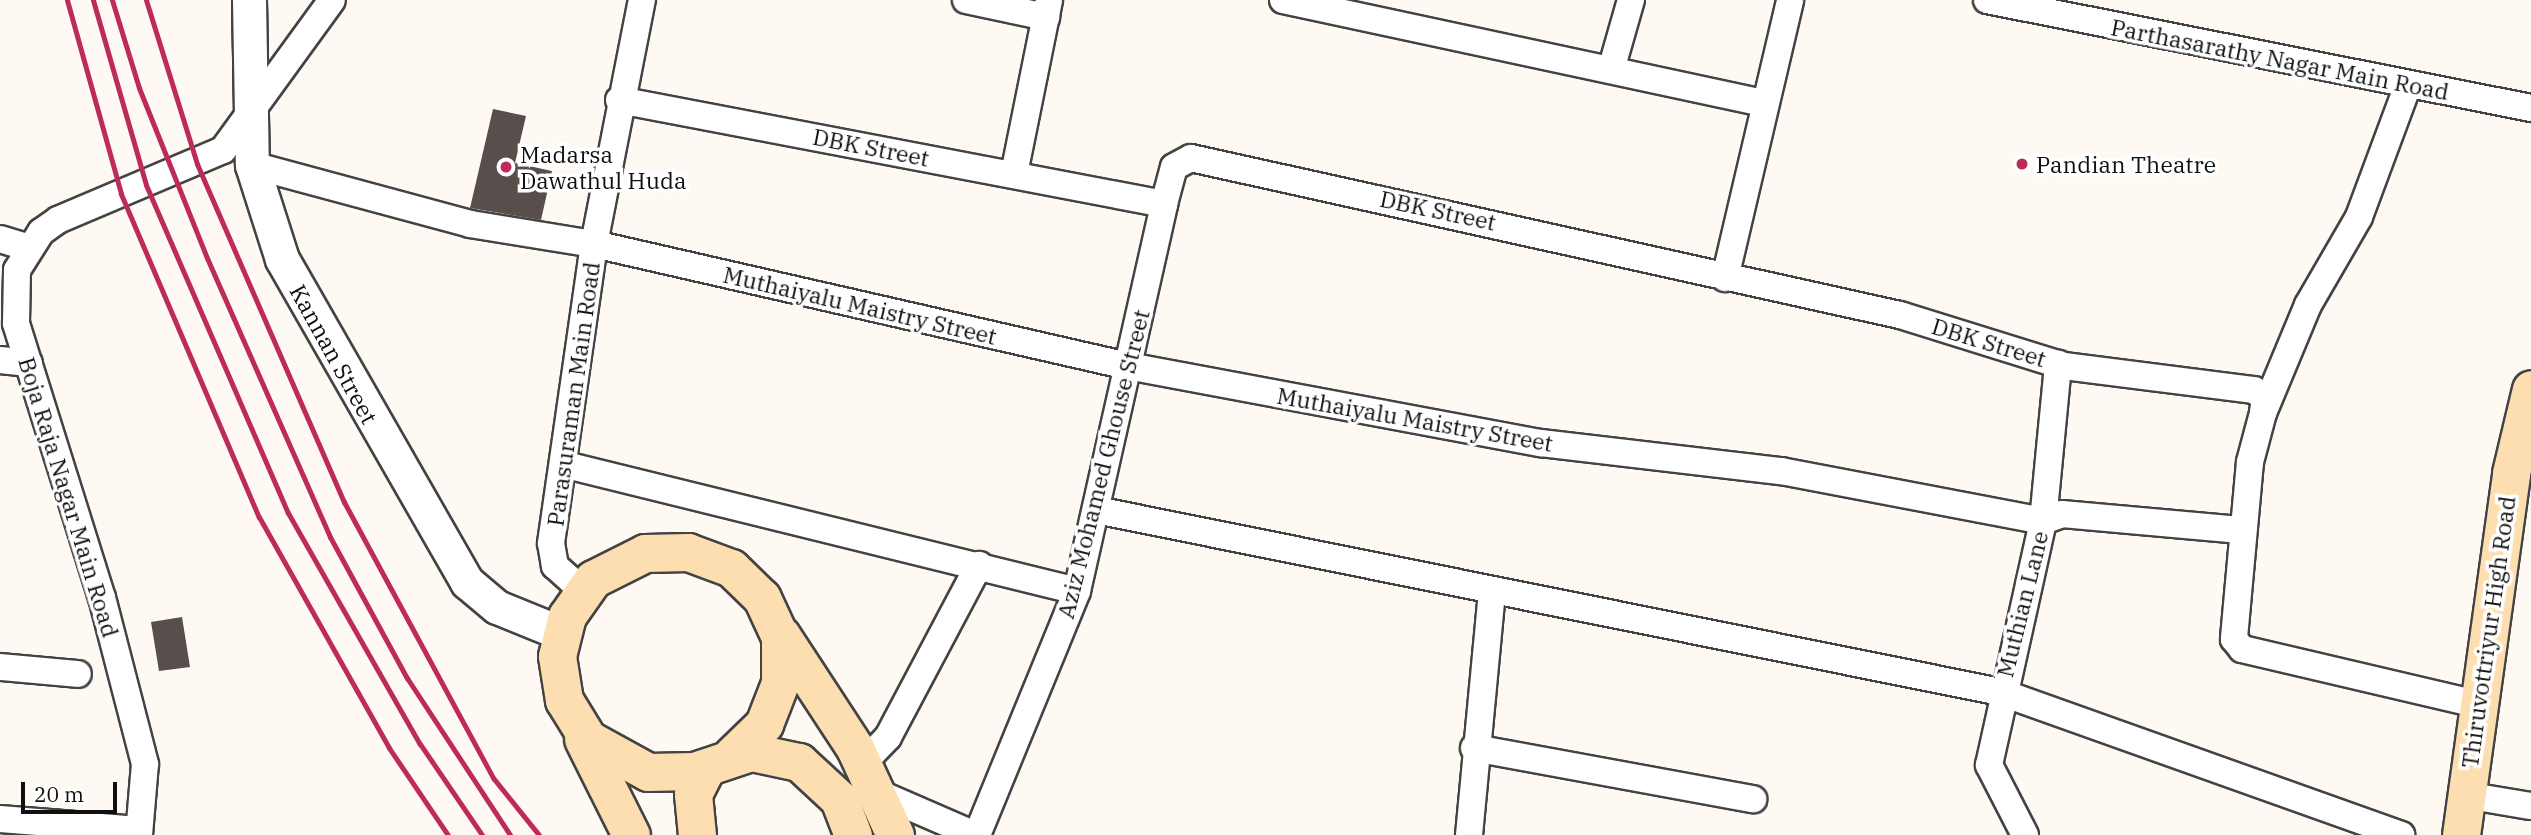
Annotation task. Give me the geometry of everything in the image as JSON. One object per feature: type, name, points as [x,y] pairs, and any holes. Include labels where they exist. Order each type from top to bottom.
[{"type":"main road","name":"Thiruvottriyur High Road","points":[[2461,835],[2476,704],[2525,437],[2531,389]]},
{"type":"main road","points":[[631,835],[559,685],[561,633],[583,591],[630,558],[688,552],[742,576],[776,624],[871,778],[895,835]]},
{"type":"main road","points":[[697,835],[693,794],[719,762],[764,724],[777,698],[782,654],[776,624]]},
{"type":"main road","points":[[577,726],[607,755],[634,768],[677,773],[765,753],[815,771],[839,799],[853,835]]},
{"type":"street","name":"Kannan Street","points":[[249,0],[247,122],[251,165],[282,259],[448,555],[497,607],[561,633]]},
{"type":"street","name":"Boja Raja Nagar Main Road","points":[[139,832],[141,744],[14,310],[17,270],[29,248],[58,220],[209,160],[247,122],[332,0]]},
{"type":"street","name":"Parasuraman Main Road","points":[[583,591],[551,556],[566,465],[594,244],[619,100],[642,0]]},
{"type":"street","points":[[966,0],[1048,8],[1014,174]]},
{"type":"street","points":[[1283,0],[1763,103]]},
{"type":"street","points":[[1611,70],[1631,0]]},
{"type":"street","points":[[1725,278],[1763,103],[1790,0]]},
{"type":"street","name":"Parthasarathy Nagar Main Road","points":[[1987,0],[2531,108]]},
{"type":"street","points":[[2408,85],[2359,217],[2308,305],[2263,413],[2243,530],[2238,647],[2476,704]]},
{"type":"street","name":"DBK Street","points":[[619,100],[1164,204],[1174,167],[1191,158],[1459,213],[1725,278],[1899,315],[2058,364],[2254,390],[2265,398],[2263,413]]},
{"type":"street","name":"Muthaiyalu Maistry Street","points":[[251,165],[470,224],[594,244],[1128,366],[1541,443],[1781,471],[2043,521],[2062,514],[2243,530]]},
{"type":"street","name":"Aziz Mohamed Ghouse Street","points":[[976,835],[1077,591],[1164,204]]},
{"type":"street","points":[[0,239],[29,248]]},
{"type":"street","points":[[0,360],[29,363]]},
{"type":"street","name":"Muthian Lane","points":[[2025,835],[1989,765],[2000,692],[2043,521],[2058,364]]},
{"type":"street","points":[[566,465],[1077,591]]},
{"type":"street","points":[[1096,510],[2000,692],[2401,835]]},
{"type":"street","points":[[976,835],[871,778],[888,737],[979,565]]},
{"type":"street","points":[[1469,835],[1474,748],[1492,590]]},
{"type":"street","points":[[0,667],[78,674]]},
{"type":"street","points":[[1474,748],[1753,799]]},
{"type":"street","points":[[2465,795],[2531,806]]},
{"type":"street","points":[[0,820],[139,832]]},
{"type":"building","name":"Madarsa Dawathul Huda","points":[[493,109],[526,116],[515,163],[552,171],[541,220],[470,208]]},
{"type":"building","points":[[182,617],[190,667],[159,671],[151,622]]},
{"type":"railway","points":[[67,0],[121,194],[259,517],[389,748],[448,835]]},
{"type":"railway","points":[[93,0],[146,185],[288,513],[420,744],[482,835]]},
{"type":"railway","points":[[112,0],[139,88],[207,258],[330,537],[407,678],[510,835]]},
{"type":"railway","points":[[146,0],[197,164],[344,502],[494,779],[539,835]]},
{"type":"place","name":"Pandian Theatre","points":[[2022,164]]},
{"type":"place","name":"Madarsa Dawathul Huda","points":[[506,167]]}]
